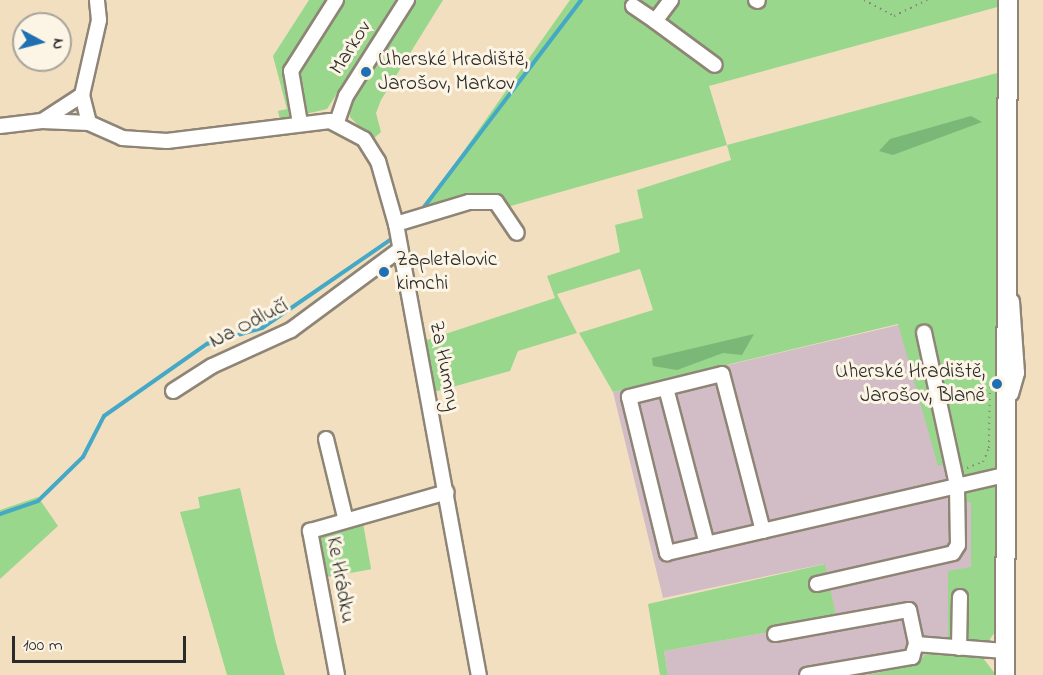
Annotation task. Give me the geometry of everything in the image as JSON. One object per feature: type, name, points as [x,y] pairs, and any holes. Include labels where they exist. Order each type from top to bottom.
[{"type":"main road","points":[[1005,675],[1008,0]]},
{"type":"street","points":[[89,123],[82,95],[99,20],[97,0]]},
{"type":"street","points":[[300,123],[291,71],[336,0]]},
{"type":"street","name":"Markov","points":[[337,122],[346,96],[406,0]]},
{"type":"street","points":[[655,21],[671,0]]},
{"type":"street","points":[[633,6],[715,65]]},
{"type":"street","points":[[42,121],[82,95]]},
{"type":"street","points":[[0,126],[42,121],[89,123],[122,138],[167,141],[300,123],[337,122]]},
{"type":"street","name":"Za Humny","points":[[337,122],[359,134],[374,153],[397,236],[447,492],[479,675]]},
{"type":"street","points":[[397,236],[414,219],[469,202],[496,202],[517,233]]},
{"type":"street","name":"Na Odlučí","points":[[173,391],[212,366],[291,330],[397,236]]},
{"type":"street","points":[[817,584],[953,553],[961,537],[956,478],[924,333]]},
{"type":"street","points":[[763,531],[722,374],[628,397],[667,553],[763,531],[956,478],[1005,475]]},
{"type":"street","points":[[666,388],[707,544]]},
{"type":"street","name":"Ke Hrádku","points":[[326,439],[345,517]]},
{"type":"street","name":"Ke Hrádku","points":[[338,675],[308,540],[317,525],[447,492]]},
{"type":"street","points":[[959,648],[960,597]]},
{"type":"street","points":[[775,634],[909,610],[916,644],[912,657],[807,675]]},
{"type":"street","points":[[916,644],[1005,651]]},
{"type":"path","points":[[864,0],[894,16],[927,0]]},
{"type":"path","points":[[956,478],[983,462],[989,448],[990,381]]},
{"type":"shaded area","points":[[996,302],[990,657],[926,654],[915,665],[866,675],[668,675],[664,651],[837,620],[824,564],[663,598],[613,392]]},
{"type":"green space","points":[[309,0],[397,0],[327,109],[280,120],[278,111],[287,109],[273,56]]},
{"type":"green space","points":[[414,0],[443,0],[381,100],[376,113],[381,132],[372,140],[350,117],[350,103]]},
{"type":"green space","points":[[570,0],[1001,0],[1001,6],[709,86],[727,145],[507,207],[476,194],[422,210]]},
{"type":"green space","points":[[1001,72],[998,628],[987,643],[948,640],[948,571],[971,567],[971,502],[959,503],[952,462],[938,466],[898,324],[613,392],[579,333],[653,310],[640,269],[557,294],[577,333],[518,351],[510,371],[434,392],[424,341],[555,298],[547,276],[620,252],[615,225],[643,218],[637,190],[731,160],[727,145]]},
{"type":"green space","points":[[971,116],[982,122],[893,155],[879,151],[890,139]]},
{"type":"green space","points":[[754,334],[742,355],[723,353],[677,370],[653,366],[652,358]]},
{"type":"green space","points":[[240,488],[285,675],[227,675],[180,512],[200,508],[198,497]]},
{"type":"green space","points":[[38,497],[58,526],[0,579],[0,510]]},
{"type":"green space","points":[[363,523],[371,569],[320,578],[312,532]]},
{"type":"green space","points":[[825,564],[837,620],[664,651],[668,675],[660,675],[648,604]]},
{"type":"green space","points":[[926,654],[983,658],[996,675],[866,675],[915,665]]},
{"type":"waterway","points":[[421,211],[581,0]]},
{"type":"waterway","points":[[0,514],[38,501],[83,457],[104,416],[207,344],[262,328],[396,236]]},
{"type":"place","name":"Uherské Hradiště, Jarošov, Markov","points":[[366,72]]},
{"type":"place","name":"Zapletalovic kimchi","points":[[384,272]]},
{"type":"place","name":"Uherské Hradiště, Jarošov, Blaně","points":[[997,384]]}]
